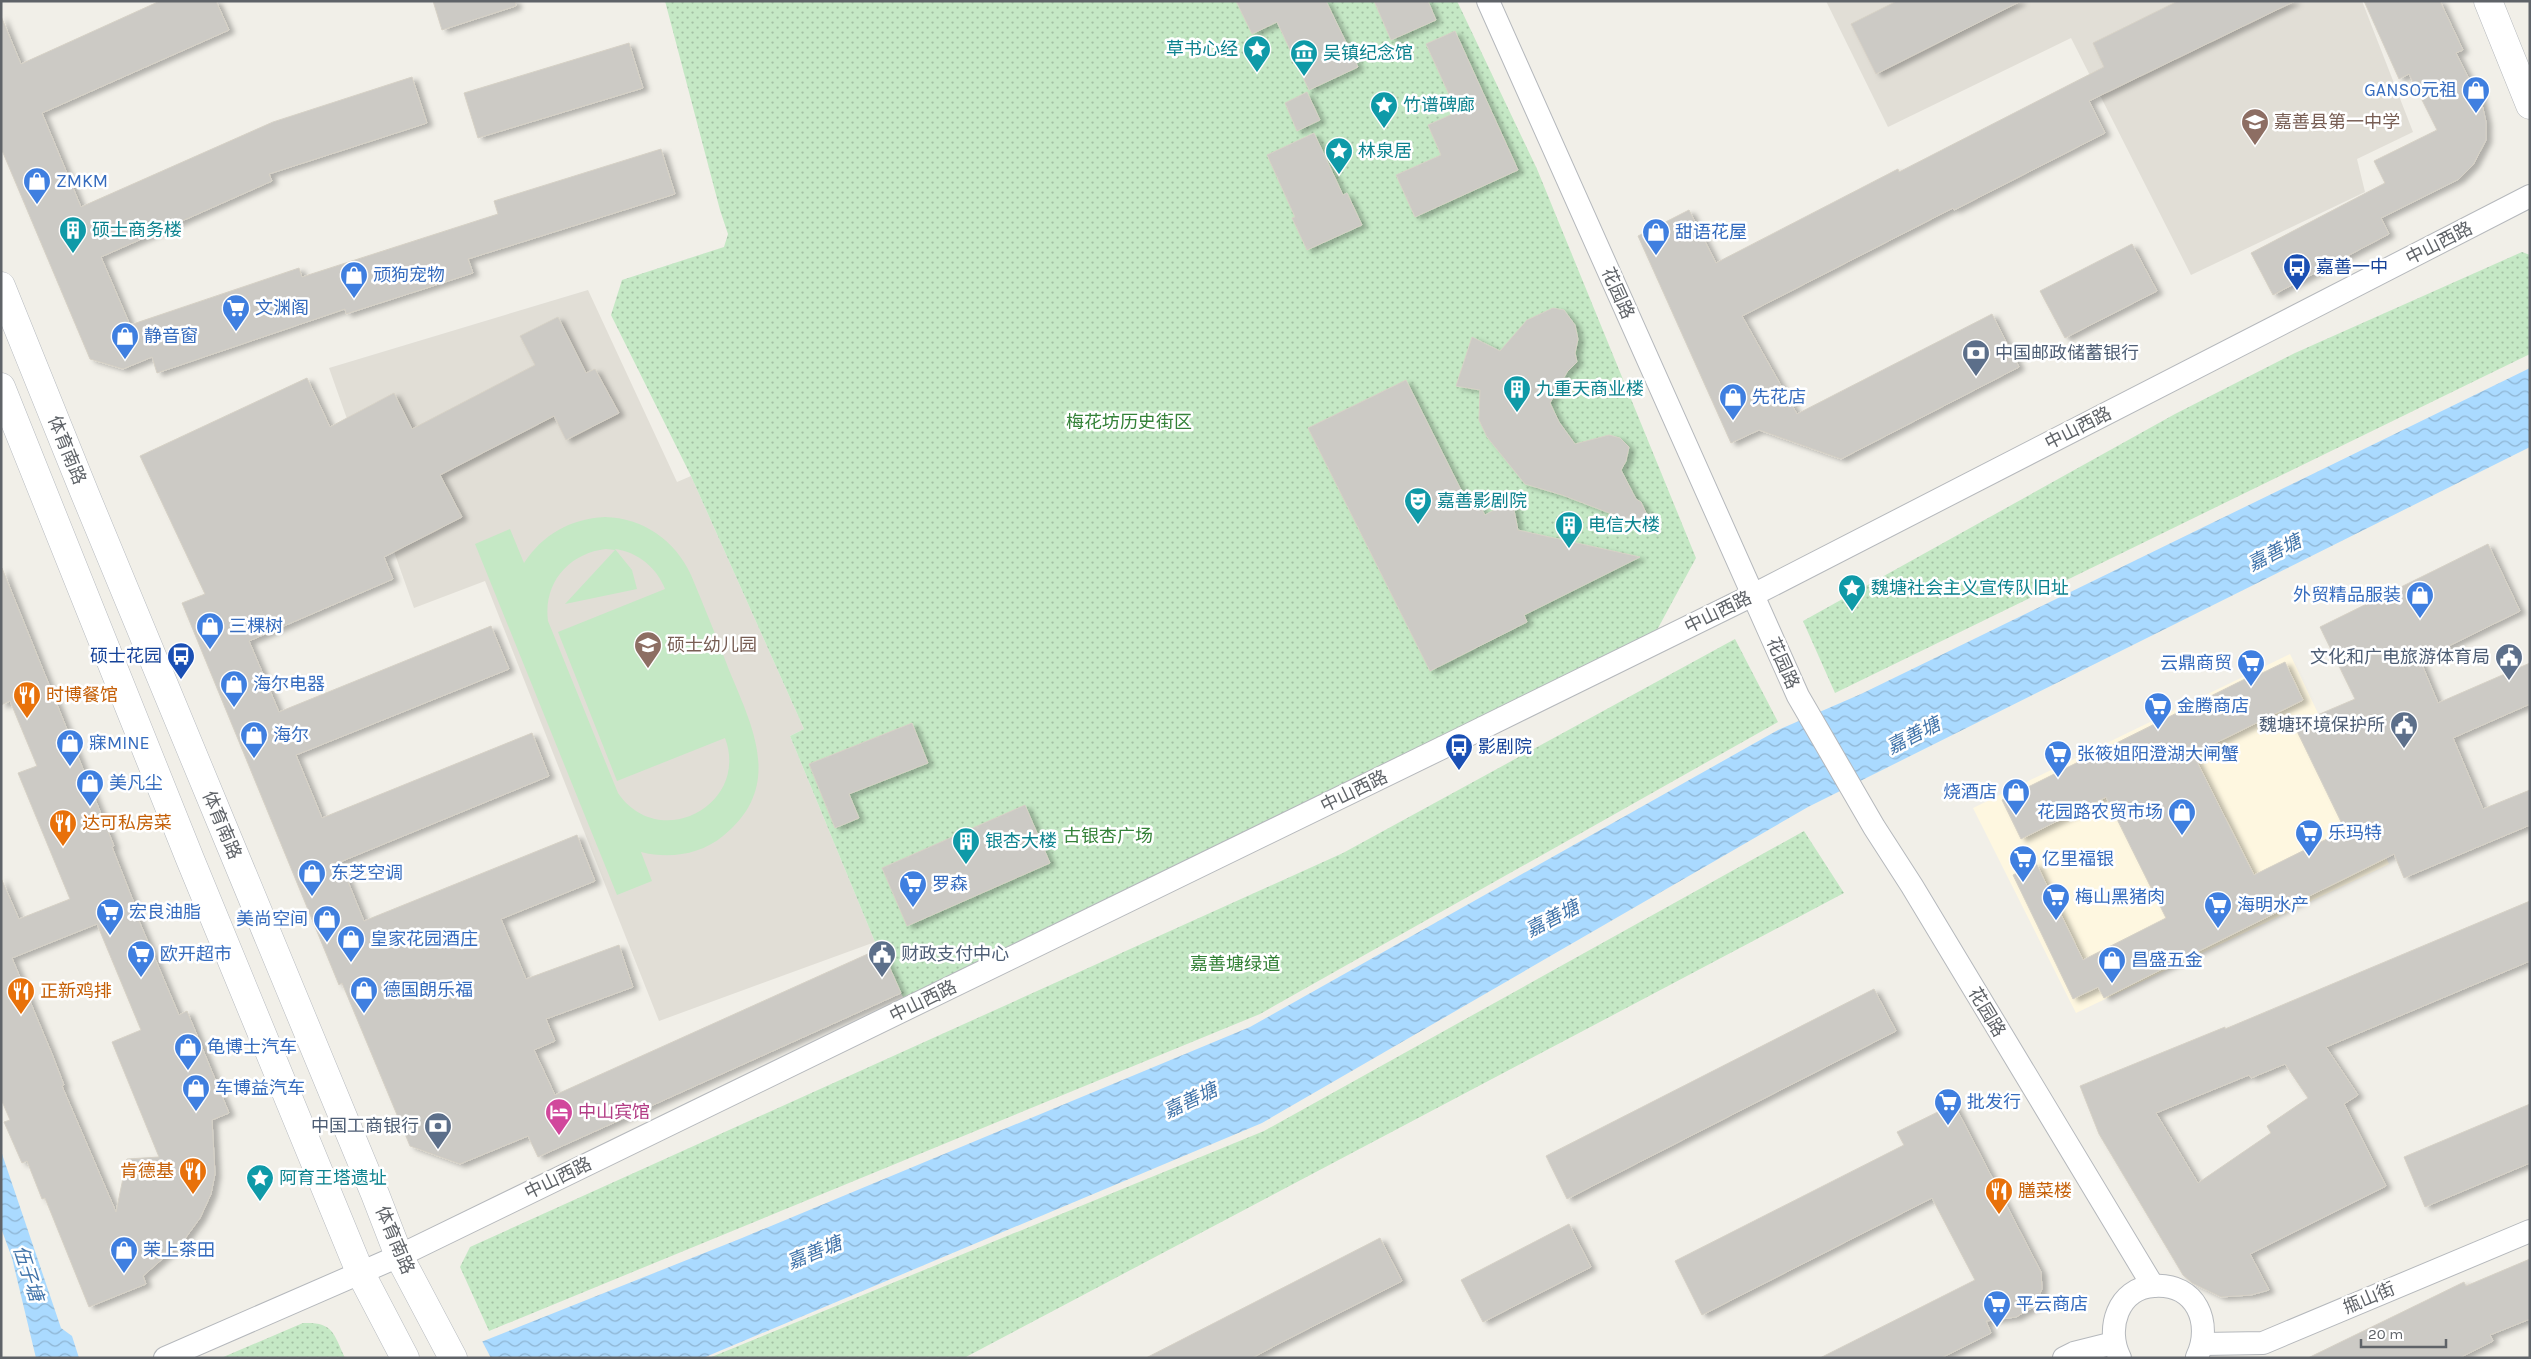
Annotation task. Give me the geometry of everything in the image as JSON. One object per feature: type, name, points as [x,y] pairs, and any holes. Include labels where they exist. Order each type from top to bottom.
[{"type":"main road","points":[[2488,1],[2530,105]]},
{"type":"main road","name":"体育南路","points":[[1,286],[399,1256],[453,1358]]},
{"type":"main road","points":[[1,387],[190,859],[360,1272],[405,1358]]},
{"type":"street","name":"花园路","points":[[1488,1],[1798,696],[1874,827],[1912,886],[2153,1286]]},
{"type":"street","name":"中山西路","points":[[165,1358],[399,1256],[1753,595],[2530,196]]},
{"type":"street","name":"甁山街","points":[[2200,1351],[2263,1343],[2530,1231]]},
{"type":"street","points":[[2064,1358],[2074,1353],[2117,1350],[2113,1327],[2117,1312],[2126,1299],[2138,1290],[2153,1286],[2168,1287],[2182,1292],[2194,1302],[2202,1314],[2205,1329],[2200,1351]]},
{"type":"shaded area","name":"嘉善县第一中学","points":[[1826,1],[2362,1],[2413,132],[2357,159],[2365,192],[2191,275],[2071,38],[1888,127]]},
{"type":"shaded area","name":"硕士幼儿园","points":[[588,290],[677,482],[691,476],[804,729],[790,736],[875,942],[659,1021],[485,581],[414,608],[329,368]]},
{"type":"shaded area","name":"花园路农贸市场","points":[[2290,654],[2389,864],[2076,1013],[1973,808]]},
{"type":"green space","name":"梅花坊历史街区","points":[[665,1],[1457,1],[1537,169],[1696,558],[1657,630],[905,1001],[875,942],[790,736],[804,729],[691,476],[611,315],[622,280],[724,247],[728,234]]},
{"type":"green space","points":[[2522,252],[2530,255],[2530,354],[1835,693],[1803,621],[2175,414],[2295,353]]},
{"type":"green space","points":[[592,518],[619,518],[645,527],[667,542],[684,562],[696,587],[747,714],[758,756],[758,777],[753,798],[742,817],[723,836],[704,848],[684,854],[662,855],[641,852],[652,881],[617,895],[475,544],[510,529],[524,563],[540,544],[558,530]],"holes":[[[606,549],[615,550],[565,604],[637,589],[632,570],[615,549],[639,557],[646,562],[657,574],[665,589],[558,632],[617,781],[725,738],[729,762],[725,783],[713,801],[696,813],[676,820],[656,819],[635,811],[618,793],[548,621],[550,594],[561,572],[581,557],[593,552]]]},
{"type":"green space","name":"嘉善塘绿道","points":[[1735,639],[1778,722],[1260,1014],[489,1331],[460,1267],[470,1247],[1343,853]]},
{"type":"green space","points":[[1804,831],[1844,893],[964,1358],[709,1358],[1264,1131]]},
{"type":"green space","points":[[303,1323],[321,1324],[331,1330],[345,1358],[221,1358]]},
{"type":"water","name":"嘉善塘","points":[[2530,368],[2530,447],[1808,807],[1262,1123],[703,1358],[441,1358],[742,1238],[1250,1027],[1778,730],[1861,694]]},
{"type":"water","name":"伍子塘","points":[[1,1151],[61,1328],[72,1336],[79,1358],[36,1358],[12,1258],[1,1228]]},
{"type":"pier","points":[[481,1339],[491,1358],[439,1358],[440,1355]]},
{"type":"building","points":[[160,1],[216,1],[229,30],[42,113],[81,207],[273,122],[412,77],[427,123],[269,174],[272,181],[101,257],[130,325],[299,268],[302,277],[498,214],[494,201],[661,149],[675,194],[468,259],[473,273],[346,314],[345,309],[157,373],[152,357],[123,369],[90,359],[1,148],[1,16],[21,64]]},
{"type":"building","points":[[433,1],[515,1],[516,6],[442,30]]},
{"type":"building","points":[[1236,1],[1326,1],[1358,67],[1309,90],[1277,22],[1252,34]]},
{"type":"building","points":[[1374,1],[1428,1],[1436,20],[1391,40]]},
{"type":"building","points":[[1897,1],[2021,1],[1876,74],[1851,24]]},
{"type":"building","points":[[2178,1],[2295,1],[2089,101],[2105,133],[1742,316],[1797,414],[1992,314],[2019,367],[1841,459],[1759,430],[1731,443],[1638,236],[1689,210],[1716,263],[1898,169],[1899,172],[2104,67],[2093,43]]},
{"type":"building","points":[[2364,1],[2440,1],[2463,50],[2456,53],[2476,93],[2479,91],[2486,122],[2486,140],[2473,165],[2459,179],[2381,218],[2389,234],[2273,295],[2251,253],[2385,183],[2374,161],[2437,130],[2409,74],[2399,79]]},
{"type":"building","points":[[1455,31],[1518,170],[1415,217],[1396,175],[1441,155],[1428,125],[1457,112],[1426,44]]},
{"type":"building","points":[[629,43],[643,88],[478,138],[464,93]]},
{"type":"building","points":[[1307,92],[1320,120],[1297,131],[1285,103]]},
{"type":"building","points":[[1314,133],[1343,195],[1347,193],[1362,225],[1307,250],[1292,218],[1295,217],[1267,155]]},
{"type":"building","points":[[2132,244],[2157,291],[2065,338],[2040,291]]},
{"type":"building","name":"九重天商业楼","points":[[1553,308],[1564,310],[1575,325],[1578,339],[1575,353],[1577,362],[1567,372],[1550,403],[1559,422],[1575,444],[1609,435],[1620,438],[1629,447],[1626,461],[1621,470],[1636,499],[1641,502],[1654,530],[1562,495],[1525,484],[1487,437],[1479,420],[1480,390],[1456,386],[1472,337],[1500,351],[1527,320]]},
{"type":"building","points":[[558,317],[586,373],[595,369],[619,413],[566,440],[554,416],[440,475],[462,517],[384,557],[393,579],[249,641],[279,712],[491,626],[509,669],[296,755],[322,818],[532,733],[549,776],[340,862],[364,921],[577,835],[595,881],[501,919],[526,979],[619,945],[633,987],[546,1019],[555,1041],[534,1050],[555,1095],[881,948],[901,993],[538,1157],[528,1136],[460,1164],[410,1146],[342,983],[339,985],[182,603],[205,594],[140,456],[307,378],[330,427],[394,393],[412,429],[535,365],[520,336]]},
{"type":"building","name":"嘉善影剧院","points":[[1406,380],[1464,496],[1472,492],[1485,515],[1512,500],[1518,530],[1640,557],[1524,615],[1527,622],[1430,671],[1308,428]]},
{"type":"building","points":[[2488,544],[2520,611],[2420,660],[2438,703],[2530,663],[2530,704],[2453,738],[2483,809],[2530,790],[2530,825],[2404,878],[2394,854],[2104,998],[2098,987],[2073,999],[2013,875],[2036,863],[2083,960],[2166,918],[2106,797],[2021,839],[2002,800],[2257,673],[2258,675],[2285,662],[2303,700],[2193,754],[2254,875],[2345,830],[2294,725],[2355,699],[2320,627]]},
{"type":"building","points":[[2,568],[114,846],[112,847],[136,908],[134,909],[179,1015],[187,1011],[229,1113],[212,1120],[215,1174],[211,1194],[200,1218],[184,1240],[143,1276],[146,1284],[89,1307],[45,1198],[42,1199],[27,1161],[22,1163],[4,1122],[10,1120],[1,1099],[1,878],[19,919],[70,899],[18,773],[37,766],[10,701],[1,705]],"holes":[[[97,924],[141,1030],[112,1042],[159,1157],[127,1159],[116,1212],[62,1086],[64,1085],[52,1054],[12,958]]]},
{"type":"building","points":[[912,723],[928,763],[849,794],[859,818],[835,828],[809,764]]},
{"type":"building","name":"银杏大楼","points":[[1025,805],[1050,863],[907,926],[882,868]]},
{"type":"building","points":[[2530,901],[2530,961],[2326,1047],[2358,1095],[2344,1104],[2386,1186],[2250,1254],[2269,1290],[2251,1295],[2221,1297],[2192,1283],[2183,1275],[2099,1134],[2080,1086],[2225,1027],[2225,1029]],"holes":[[[2285,1064],[2308,1098],[2267,1126],[2271,1133],[2198,1183],[2156,1113],[2249,1075],[2251,1078]]]},
{"type":"building","points":[[1874,989],[1896,1031],[1567,1199],[1546,1156]]},
{"type":"building","points":[[1954,1104],[2041,1272],[2042,1289],[2034,1307],[2016,1317],[1986,1321],[1991,1333],[1941,1358],[1820,1358],[1975,1280],[1932,1198],[1702,1315],[1675,1261],[1904,1145],[1897,1132]]},
{"type":"building","points":[[2530,1104],[2530,1163],[2425,1207],[2404,1157]]},
{"type":"building","points":[[1569,1224],[1591,1267],[1483,1322],[1461,1280]]},
{"type":"building","points":[[1380,1238],[1402,1281],[1252,1358],[1146,1358]]},
{"type":"building","points":[[2530,1259],[2530,1319],[2490,1335],[2493,1341],[2459,1358],[2308,1358],[2464,1282],[2466,1286]]},
{"type":"place","name":"草书心经","points":[[1257,73]]},
{"type":"place","name":"吴镇纪念馆","points":[[1304,77]]},
{"type":"place","name":"GANSO元祖","points":[[2476,114]]},
{"type":"place","name":"竹谱碑廊","points":[[1384,129]]},
{"type":"place","name":"嘉善县第一中学","points":[[2255,146]]},
{"type":"place","name":"林泉居","points":[[1339,175]]},
{"type":"place","name":"ZMKM","points":[[37,205]]},
{"type":"place","name":"硕士商务楼","points":[[73,254]]},
{"type":"place","name":"甜语花屋","points":[[1656,256]]},
{"type":"place","name":"嘉善一中","points":[[2297,291]]},
{"type":"place","name":"顽狗宠物","points":[[354,299]]},
{"type":"place","name":"文渊阁","points":[[236,332]]},
{"type":"place","name":"静音窗","points":[[125,360]]},
{"type":"place","name":"中国邮政储蓄银行","points":[[1976,377]]},
{"type":"place","name":"九重天商业楼","points":[[1517,413]]},
{"type":"place","name":"先花店","points":[[1733,421]]},
{"type":"place","name":"嘉善影剧院","points":[[1418,525]]},
{"type":"place","name":"电信大楼","points":[[1569,549]]},
{"type":"place","name":"魏塘社会主义宣传队旧址","points":[[1852,612]]},
{"type":"place","name":"外贸精品服装","points":[[2420,619]]},
{"type":"place","name":"三棵树","points":[[210,650]]},
{"type":"place","name":"硕士幼儿园","points":[[648,669]]},
{"type":"place","name":"硕士花园","points":[[181,680]]},
{"type":"place","name":"文化和广电旅游体育局","points":[[2509,681]]},
{"type":"place","name":"云鼎商贸","points":[[2251,687]]},
{"type":"place","name":"海尔电器","points":[[234,708]]},
{"type":"place","name":"时博餐馆","points":[[27,719]]},
{"type":"place","name":"金腾商店","points":[[2158,730]]},
{"type":"place","name":"魏塘环境保护所","points":[[2404,749]]},
{"type":"place","name":"海尔","points":[[254,759]]},
{"type":"place","name":"寐MINE","points":[[70,767]]},
{"type":"place","name":"影剧院","points":[[1459,771]]},
{"type":"place","name":"张筱姐阳澄湖大闸蟹","points":[[2058,778]]},
{"type":"place","name":"美凡尘","points":[[90,807]]},
{"type":"place","name":"烧酒店","points":[[2016,816]]},
{"type":"place","name":"花园路农贸市场","points":[[2182,836]]},
{"type":"place","name":"达可私房菜","points":[[63,847]]},
{"type":"place","name":"乐玛特","points":[[2309,857]]},
{"type":"place","name":"银杏大楼","points":[[966,865]]},
{"type":"place","name":"亿里福银","points":[[2023,883]]},
{"type":"place","name":"东芝空调","points":[[312,897]]},
{"type":"place","name":"罗森","points":[[913,908]]},
{"type":"place","name":"梅山黑猪肉","points":[[2056,921]]},
{"type":"place","name":"海明水产","points":[[2218,929]]},
{"type":"place","name":"宏良油脂","points":[[110,936]]},
{"type":"place","name":"美尚空间","points":[[327,943]]},
{"type":"place","name":"皇家花园酒庄","points":[[351,963]]},
{"type":"place","name":"欧开超市","points":[[141,978]]},
{"type":"place","name":"财政支付中心","points":[[882,978]]},
{"type":"place","name":"昌盛五金","points":[[2112,984]]},
{"type":"place","name":"德国朗乐福","points":[[364,1014]]},
{"type":"place","name":"正新鸡排","points":[[21,1015]]},
{"type":"place","name":"龟博士汽车","points":[[188,1071]]},
{"type":"place","name":"车博益汽车","points":[[196,1112]]},
{"type":"place","name":"批发行","points":[[1948,1126]]},
{"type":"place","name":"中山宾馆","points":[[559,1136]]},
{"type":"place","name":"中国工商银行","points":[[438,1150]]},
{"type":"place","name":"肯德基","points":[[193,1195]]},
{"type":"place","name":"阿育王塔遗址","points":[[260,1202]]},
{"type":"place","name":"膳菜楼","points":[[1999,1215]]},
{"type":"place","name":"茉上茶田","points":[[124,1274]]},
{"type":"place","name":"平云商店","points":[[1997,1328]]},
{"type":"park label","name":"古银杏广场","points":[[1108,836]]}]
